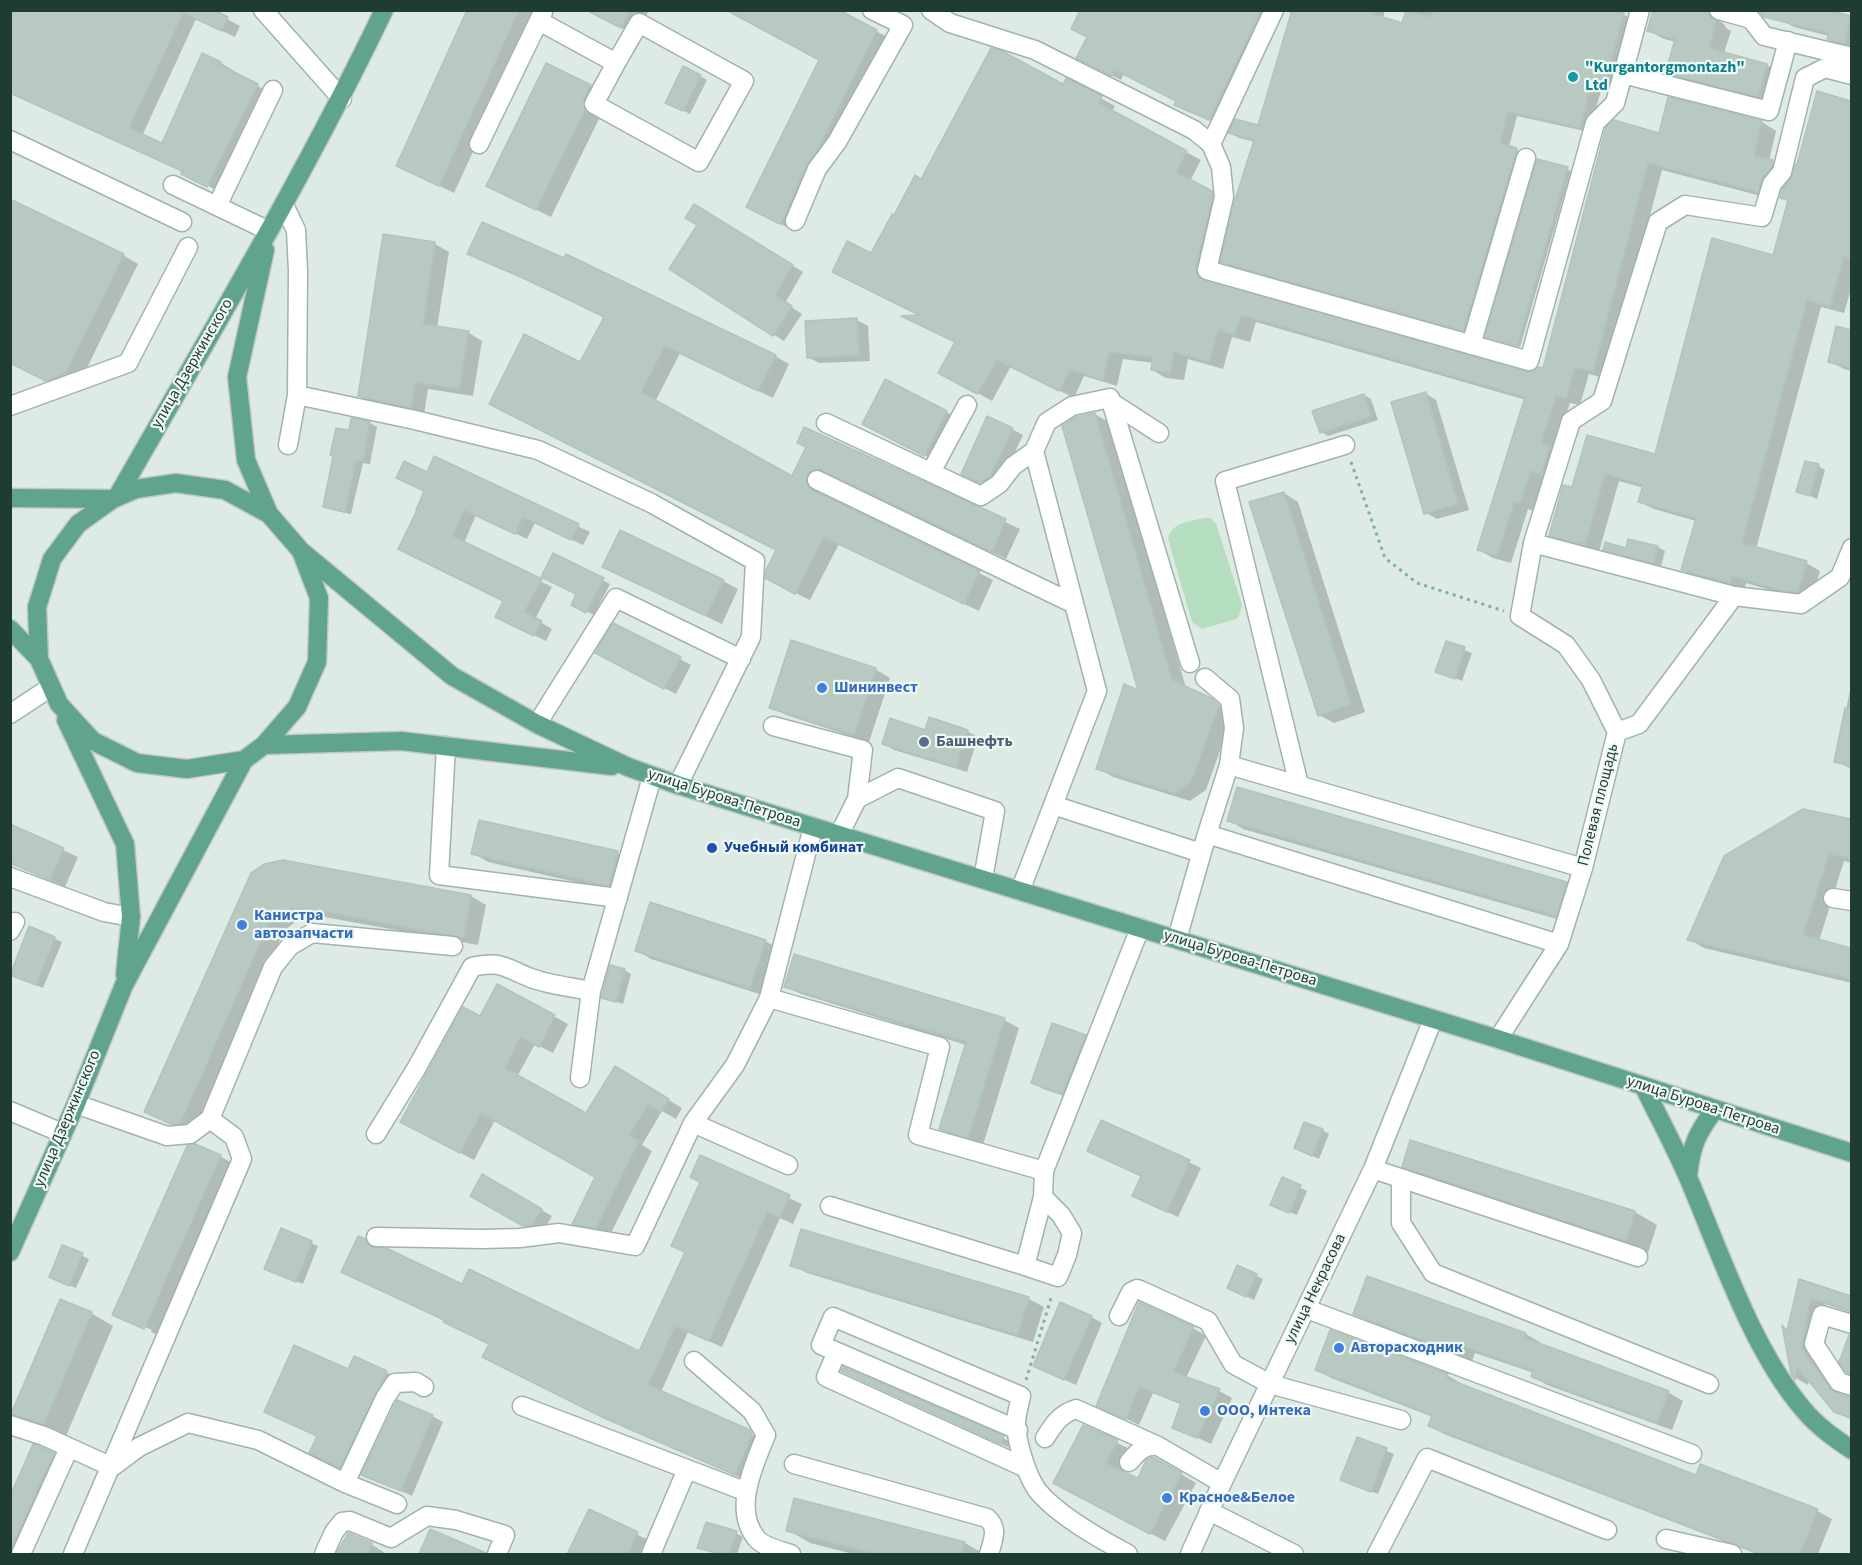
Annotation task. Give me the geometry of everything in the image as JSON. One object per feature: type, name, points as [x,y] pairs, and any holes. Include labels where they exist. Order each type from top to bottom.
[{"type":"main road","name":"улица Дзержинского","points":[[115,498],[284,205],[342,99],[384,10]]},
{"type":"main road","name":"улица Дзержинского","points":[[268,514],[246,460],[237,377],[269,231]]},
{"type":"main road","points":[[39,659],[37,607],[52,560],[78,525],[115,498],[136,489],[176,483],[225,490],[268,514],[301,551],[319,598],[317,662],[297,707],[264,745],[244,760],[187,769],[138,763],[93,741],[58,704]]},
{"type":"main road","points":[[10,498],[115,498]]},
{"type":"main road","name":"улица Бурова-Петрова","points":[[301,551],[452,676],[537,724],[628,768],[1498,1039],[1851,1153]]},
{"type":"main road","points":[[10,629],[39,659]]},
{"type":"main road","name":"улица Дзержинского","points":[[39,659],[125,844],[131,916],[124,985]]},
{"type":"main road","name":"улица Бурова-Петрова","points":[[264,745],[401,741],[628,768]]},
{"type":"main road","name":"улица Дзержинского","points":[[10,1252],[76,1104],[124,985],[244,760]]},
{"type":"main road","points":[[1644,1087],[1688,1178],[1740,1301],[1777,1373],[1803,1409],[1827,1433],[1851,1450]]},
{"type":"main road","points":[[1688,1178],[1691,1153],[1701,1128],[1715,1109]]},
{"type":"street","points":[[263,10],[342,99]]},
{"type":"street","points":[[795,221],[817,169],[837,142],[906,18],[872,10]]},
{"type":"street","points":[[931,10],[950,23],[1035,50],[1194,130],[1211,144],[1221,167],[1224,197],[1207,270],[1528,361],[1595,123],[1615,103],[1640,10]]},
{"type":"street","points":[[1211,144],[1274,10]]},
{"type":"street","points":[[1719,10],[1751,19],[1764,36],[1851,57]]},
{"type":"street","points":[[479,144],[541,16],[616,63]]},
{"type":"street","points":[[639,23],[744,81],[699,162],[594,104],[616,63],[639,23]]},
{"type":"street","points":[[1623,74],[1768,111],[1788,41]]},
{"type":"street","points":[[1617,732],[1591,680],[1566,645],[1520,616],[1533,543],[1571,421],[1602,401],[1658,222],[1685,205],[1762,217],[1772,184],[1782,172],[1805,78],[1825,68],[1851,75]]},
{"type":"street","points":[[217,206],[273,90]]},
{"type":"street","points":[[10,140],[182,222]]},
{"type":"street","points":[[1471,345],[1526,158]]},
{"type":"street","points":[[173,185],[269,231]]},
{"type":"street","points":[[284,205],[296,230],[298,271],[297,394],[288,445]]},
{"type":"street","points":[[16,400],[128,363],[188,248]]},
{"type":"street","points":[[297,394],[538,450],[651,503],[755,561],[751,637],[678,785]]},
{"type":"street","points":[[826,423],[981,496],[999,484],[1013,466],[1034,451],[1047,422],[1072,406],[1110,398],[1111,402],[1159,433]]},
{"type":"street","points":[[1111,402],[1190,663]]},
{"type":"street","points":[[931,472],[967,405]]},
{"type":"street","points":[[1299,785],[1225,480],[1345,445]]},
{"type":"street","points":[[1020,891],[1097,691],[1034,451]]},
{"type":"street","points":[[817,480],[1074,604]]},
{"type":"street","points":[[1533,543],[1734,596],[1801,604],[1840,577],[1851,548]]},
{"type":"street","name":"Полевая площадь","points":[[1498,1039],[1559,944],[1582,868],[1617,732],[1639,724],[1734,596]]},
{"type":"street","points":[[537,724],[616,598],[741,659]]},
{"type":"street","points":[[1177,939],[1229,765],[1234,728],[1230,699],[1204,678]]},
{"type":"street","points":[[10,714],[51,687]]},
{"type":"street","points":[[773,726],[863,750],[857,799],[839,835]]},
{"type":"street","points":[[446,746],[439,875],[618,898]]},
{"type":"street","points":[[1229,765],[1582,868]]},
{"type":"street","points":[[580,1078],[591,991],[652,777]]},
{"type":"street","points":[[857,799],[898,778],[995,811],[983,879]]},
{"type":"street","points":[[1053,806],[1201,854]]},
{"type":"street","points":[[376,1237],[482,1239],[520,1238],[560,1233],[634,1246],[693,1123],[735,1065],[769,998],[813,827]]},
{"type":"street","points":[[1207,834],[1559,944]]},
{"type":"street","points":[[10,877],[104,912],[131,916]]},
{"type":"street","points":[[1024,1266],[1043,1197],[1044,1172],[1140,928]]},
{"type":"street","points":[[76,1104],[167,1136],[190,1134],[210,1119],[273,967],[290,946],[312,933],[453,946]]},
{"type":"street","points":[[376,1134],[416,1069],[472,967],[488,963],[505,965],[531,978],[591,991]]},
{"type":"street","points":[[769,998],[940,1047],[918,1135],[1044,1172]]},
{"type":"street","name":"улица Некрасова","points":[[1190,1554],[1221,1483],[1373,1169],[1433,1019]]},
{"type":"street","points":[[10,1111],[62,1133]]},
{"type":"street","points":[[73,1554],[242,1159],[234,1137],[210,1119]]},
{"type":"street","points":[[693,1123],[788,1165]]},
{"type":"street","points":[[1373,1169],[1638,1257]]},
{"type":"street","points":[[1401,1179],[1401,1223],[1432,1273],[1709,1384]]},
{"type":"street","points":[[830,1206],[1058,1277],[1067,1255],[1072,1233],[1061,1215],[1043,1197]]},
{"type":"street","points":[[1119,1316],[1131,1292],[1137,1289],[1208,1321],[1215,1330],[1222,1349],[1233,1364],[1270,1384],[1401,1420]]},
{"type":"street","points":[[1307,1309],[1692,1454]]},
{"type":"street","points":[[1851,1324],[1822,1315],[1814,1344],[1839,1382],[1851,1386]]},
{"type":"street","points":[[1018,1430],[821,1345],[833,1317],[1021,1396],[1016,1422],[1018,1430],[1026,1468],[1038,1490],[1065,1515],[1128,1554]]},
{"type":"street","points":[[837,1352],[826,1377],[1026,1468]]},
{"type":"street","points":[[694,1361],[752,1411],[766,1435],[747,1492],[747,1521],[758,1540],[792,1554]]},
{"type":"street","points":[[345,1483],[385,1398],[395,1383],[416,1382],[424,1387]]},
{"type":"street","points":[[522,1406],[747,1492]]},
{"type":"street","points":[[1045,1438],[1064,1413],[1076,1409],[1158,1446],[1221,1483]]},
{"type":"street","points":[[112,1467],[139,1447],[188,1423],[258,1440],[345,1483],[397,1504]]},
{"type":"street","points":[[10,1425],[44,1436],[112,1467]]},
{"type":"street","points":[[1129,1462],[1142,1448],[1151,1445],[1158,1446]]},
{"type":"street","points":[[21,1554],[69,1448]]},
{"type":"street","points":[[1377,1554],[1427,1458],[1607,1530]]},
{"type":"street","points":[[794,1464],[987,1518],[993,1523],[995,1533],[990,1554]]},
{"type":"street","points":[[651,1554],[687,1469]]},
{"type":"street","points":[[1209,1511],[1294,1554]]},
{"type":"street","points":[[324,1554],[334,1532],[342,1522],[350,1521],[391,1538],[428,1516],[456,1520],[505,1535],[497,1554]]},
{"type":"street","points":[[1666,1539],[1732,1554]]},
{"type":"path","points":[[1345,445],[1385,558],[1417,583],[1520,616]]},
{"type":"path","points":[[1021,1396],[1058,1277]]},
{"type":"green space","points":[[1210,518],[1216,523],[1242,605],[1236,619],[1202,629],[1192,622],[1168,539],[1177,526]]},
{"type":"building","points":[[10,10],[214,10],[228,17],[222,31],[183,13],[129,128],[162,143],[202,53],[258,84],[207,187],[181,174],[182,171],[10,93]]},
{"type":"building","points":[[467,10],[519,10],[439,186],[396,166]]},
{"type":"building","points":[[586,10],[630,10],[621,28]]},
{"type":"building","points":[[726,10],[839,10],[877,30],[818,149],[807,165],[780,224],[746,207],[819,60]]},
{"type":"building","points":[[1080,10],[1261,10],[1209,120],[1174,105],[1176,101],[1115,70],[1112,76],[1076,58],[1087,37],[1071,29]]},
{"type":"building","points":[[1292,10],[1375,10],[1373,14],[1402,23],[1406,10],[1431,17],[1432,10],[1615,10],[1624,13],[1604,88],[1591,86],[1580,128],[1508,112],[1500,143],[1517,148],[1463,331],[1220,262],[1234,203],[1254,140],[1228,133],[1235,119],[1258,125]]},
{"type":"building","points":[[1653,10],[1700,10],[1708,13],[1716,21],[1709,48],[1767,64],[1758,97],[1673,75],[1666,71],[1675,39],[1647,31]]},
{"type":"building","points":[[1759,10],[1829,10],[1851,16],[1844,44],[1827,39],[1828,33],[1764,17]]},
{"type":"building","points":[[991,48],[1002,51],[1063,84],[1066,78],[1102,96],[1099,103],[1187,151],[1176,172],[1212,191],[1213,196],[1196,267],[1196,274],[1200,278],[1527,372],[1532,372],[1538,367],[1543,368],[1606,127],[1614,120],[1659,133],[1668,97],[1762,121],[1754,156],[1773,160],[1772,167],[1761,180],[1758,192],[1648,163],[1593,372],[1575,367],[1566,399],[1556,396],[1541,444],[1549,446],[1541,474],[1530,471],[1520,504],[1514,502],[1497,556],[1477,550],[1525,397],[1241,315],[1235,335],[1218,330],[1209,362],[1174,352],[1170,373],[1151,370],[1153,357],[1109,352],[1103,380],[1070,369],[1059,391],[997,360],[977,394],[938,373],[955,342],[901,316],[919,315],[832,272],[847,241],[871,253],[915,175],[921,179]]},
{"type":"building","points":[[546,63],[591,85],[584,99],[585,110],[536,210],[486,186]]},
{"type":"building","points":[[683,66],[701,75],[683,111],[665,103]]},
{"type":"building","points":[[1817,91],[1851,101],[1851,259],[1844,257],[1830,307],[1807,300],[1742,543],[1807,561],[1798,592],[1783,591],[1732,576],[1730,583],[1681,570],[1696,518],[1638,502],[1643,485],[1605,474],[1585,545],[1549,536],[1563,485],[1572,487],[1587,435],[1655,454],[1712,238],[1773,255],[1788,200],[1780,198],[1782,189],[1791,179],[1797,164]]},
{"type":"building","points":[[1537,159],[1568,167],[1517,346],[1485,337]]},
{"type":"building","points":[[10,199],[124,254],[65,374],[46,381],[10,363]]},
{"type":"building","points":[[694,204],[793,265],[775,295],[792,306],[773,336],[669,269],[697,225],[685,218]]},
{"type":"building","points":[[482,222],[564,258],[566,254],[776,355],[758,391],[665,346],[641,392],[792,476],[806,447],[797,443],[804,427],[1006,519],[992,552],[822,470],[816,469],[807,475],[806,481],[812,490],[980,571],[964,604],[824,537],[795,594],[765,578],[766,570],[776,550],[489,404],[524,334],[580,362],[604,317],[467,254]]},
{"type":"building","points":[[383,234],[435,242],[423,324],[469,331],[459,389],[415,382],[411,408],[358,396]]},
{"type":"building","points":[[857,318],[859,355],[807,358],[805,321]]},
{"type":"building","points":[[1836,326],[1851,330],[1851,368],[1828,362]]},
{"type":"building","points":[[885,379],[947,411],[924,456],[862,424]]},
{"type":"building","points":[[1426,392],[1458,504],[1424,514],[1391,402]]},
{"type":"building","points":[[1364,394],[1371,416],[1320,433],[1312,411]]},
{"type":"building","points":[[1095,413],[1172,680],[1211,698],[1219,705],[1191,782],[1175,793],[1096,769],[1124,684],[1138,690],[1062,426],[1076,417]]},
{"type":"building","points":[[987,416],[1013,428],[990,476],[980,483],[961,474]]},
{"type":"building","points":[[351,418],[370,422],[363,461],[356,460],[345,512],[323,507],[336,428],[349,430]]},
{"type":"building","points":[[434,456],[579,524],[571,540],[523,517],[515,534],[464,510],[452,536],[542,579],[524,612],[542,621],[534,636],[495,617],[503,601],[398,549],[424,491],[396,478],[404,461],[427,472]]},
{"type":"building","points":[[1805,461],[1819,464],[1810,496],[1796,492]]},
{"type":"building","points":[[1284,492],[1351,704],[1318,716],[1249,502]]},
{"type":"building","points":[[620,530],[724,580],[706,616],[602,567]]},
{"type":"building","points":[[1628,539],[1658,546],[1654,563],[1603,550],[1605,542],[1626,548]]},
{"type":"building","points":[[553,553],[604,578],[586,613],[571,605],[576,594],[541,577]]},
{"type":"building","points":[[613,623],[681,657],[664,689],[595,653]]},
{"type":"building","points":[[791,640],[876,668],[854,735],[769,708]]},
{"type":"building","points":[[1446,641],[1465,647],[1455,679],[1435,672]]},
{"type":"building","points":[[1845,708],[1851,709],[1851,766],[1834,762]]},
{"type":"building","points":[[929,717],[968,730],[956,767],[882,744],[890,718],[925,730]]},
{"type":"building","points":[[1237,787],[1567,882],[1556,916],[1227,821]]},
{"type":"building","points":[[1803,809],[1851,819],[1851,859],[1829,854],[1803,935],[1851,948],[1851,979],[1687,940],[1724,856]]},
{"type":"building","points":[[479,820],[618,851],[609,886],[471,854]]},
{"type":"building","points":[[10,824],[64,848],[50,880],[10,863]]},
{"type":"building","points":[[283,860],[471,895],[464,938],[303,908],[285,910],[269,923],[180,1124],[171,1124],[144,1112],[251,873],[264,864]]},
{"type":"building","points":[[650,902],[766,940],[750,988],[635,951]]},
{"type":"building","points":[[29,926],[55,937],[36,985],[10,975]]},
{"type":"building","points":[[794,954],[1005,1018],[968,1138],[939,1129],[966,1042],[784,987]]},
{"type":"building","points":[[610,965],[625,969],[616,1002],[601,998]]},
{"type":"building","points":[[497,984],[555,1015],[539,1047],[520,1037],[505,1068],[586,1113],[615,1066],[669,1099],[661,1112],[648,1104],[629,1136],[639,1141],[596,1228],[572,1224],[595,1177],[481,1113],[460,1153],[400,1122],[463,1007],[480,1016]]},
{"type":"building","points":[[1052,1023],[1086,1035],[1062,1094],[1031,1083]]},
{"type":"building","points":[[1101,1120],[1190,1160],[1167,1212],[1132,1196],[1141,1176],[1087,1151]]},
{"type":"building","points":[[1304,1122],[1323,1129],[1312,1156],[1294,1148]]},
{"type":"building","points":[[1410,1140],[1635,1211],[1626,1241],[1402,1167]]},
{"type":"building","points":[[195,1144],[221,1155],[144,1329],[112,1315],[187,1146]]},
{"type":"building","points":[[700,1155],[790,1195],[780,1218],[767,1212],[709,1341],[675,1326],[648,1385],[750,1430],[752,1434],[735,1475],[604,1418],[482,1357],[489,1344],[443,1322],[444,1320],[341,1272],[358,1236],[365,1239],[371,1247],[386,1248],[462,1284],[469,1269],[639,1351],[685,1252],[671,1246],[700,1182],[690,1177]]},
{"type":"building","points":[[482,1174],[542,1209],[532,1225],[523,1226],[470,1196]]},
{"type":"building","points":[[1282,1177],[1301,1185],[1289,1213],[1270,1205]]},
{"type":"building","points":[[281,1228],[312,1241],[296,1282],[264,1269]]},
{"type":"building","points":[[801,1229],[1029,1297],[1018,1335],[790,1266]]},
{"type":"building","points":[[62,1245],[83,1253],[69,1286],[49,1277]]},
{"type":"building","points":[[1237,1265],[1257,1274],[1246,1297],[1227,1288]]},
{"type":"building","points":[[1367,1276],[1526,1333],[1525,1338],[1669,1391],[1657,1423],[1531,1377],[1533,1371],[1460,1345],[1456,1353],[1353,1314]]},
{"type":"building","points":[[1799,1279],[1851,1296],[1851,1311],[1811,1298],[1801,1348],[1830,1389],[1851,1397],[1851,1418],[1834,1412],[1797,1367],[1795,1380],[1791,1374],[1782,1325],[1787,1331]]},
{"type":"building","points":[[60,1299],[92,1312],[44,1424],[11,1414]]},
{"type":"building","points":[[1060,1302],[1092,1316],[1064,1380],[1033,1366]]},
{"type":"building","points":[[1139,1302],[1194,1327],[1173,1372],[1220,1389],[1197,1438],[1172,1428],[1181,1403],[1139,1387],[1126,1419],[1096,1406]]},
{"type":"building","points":[[1330,1330],[1448,1374],[1446,1378],[1696,1475],[1700,1464],[1818,1509],[1800,1554],[1760,1554],[1428,1426],[1432,1415],[1315,1370]]},
{"type":"building","points":[[1849,1335],[1851,1335],[1851,1374],[1846,1372],[1839,1362]]},
{"type":"building","points":[[294,1345],[348,1369],[354,1356],[387,1371],[340,1468],[309,1453],[317,1436],[264,1412]]},
{"type":"building","points":[[843,1367],[1004,1436],[1001,1444],[841,1371]]},
{"type":"building","points":[[397,1400],[433,1415],[401,1491],[361,1475]]},
{"type":"building","points":[[1083,1425],[1118,1440],[1106,1463],[1126,1473],[1138,1478],[1146,1460],[1153,1457],[1182,1473],[1150,1534],[1053,1483]]},
{"type":"building","points":[[1357,1437],[1387,1448],[1371,1492],[1340,1480]]},
{"type":"building","points":[[33,1444],[54,1453],[10,1550],[10,1496]]},
{"type":"building","points":[[794,1498],[965,1542],[962,1554],[876,1554],[786,1531]]},
{"type":"building","points":[[589,1509],[638,1532],[628,1554],[567,1554]]},
{"type":"building","points":[[706,1522],[737,1531],[729,1554],[697,1548]]},
{"type":"building","points":[[430,1529],[486,1553],[486,1554],[419,1554]]},
{"type":"building","points":[[348,1533],[372,1543],[367,1554],[336,1554]]},
{"type":"place","name":"\"Kurgantorgmontazh\" Ltd","points":[[1573,77]]},
{"type":"place","name":"Шининвест","points":[[822,688]]},
{"type":"place","name":"Башнефть","points":[[924,742]]},
{"type":"place","name":"Учебный комбинат","points":[[712,848]]},
{"type":"place","name":"Канистра автозапчасти","points":[[242,925]]},
{"type":"place","name":"Авторасходник","points":[[1339,1348]]},
{"type":"place","name":"ООО, Интека","points":[[1205,1411]]},
{"type":"place","name":"Красное&Белое","points":[[1167,1498]]}]
